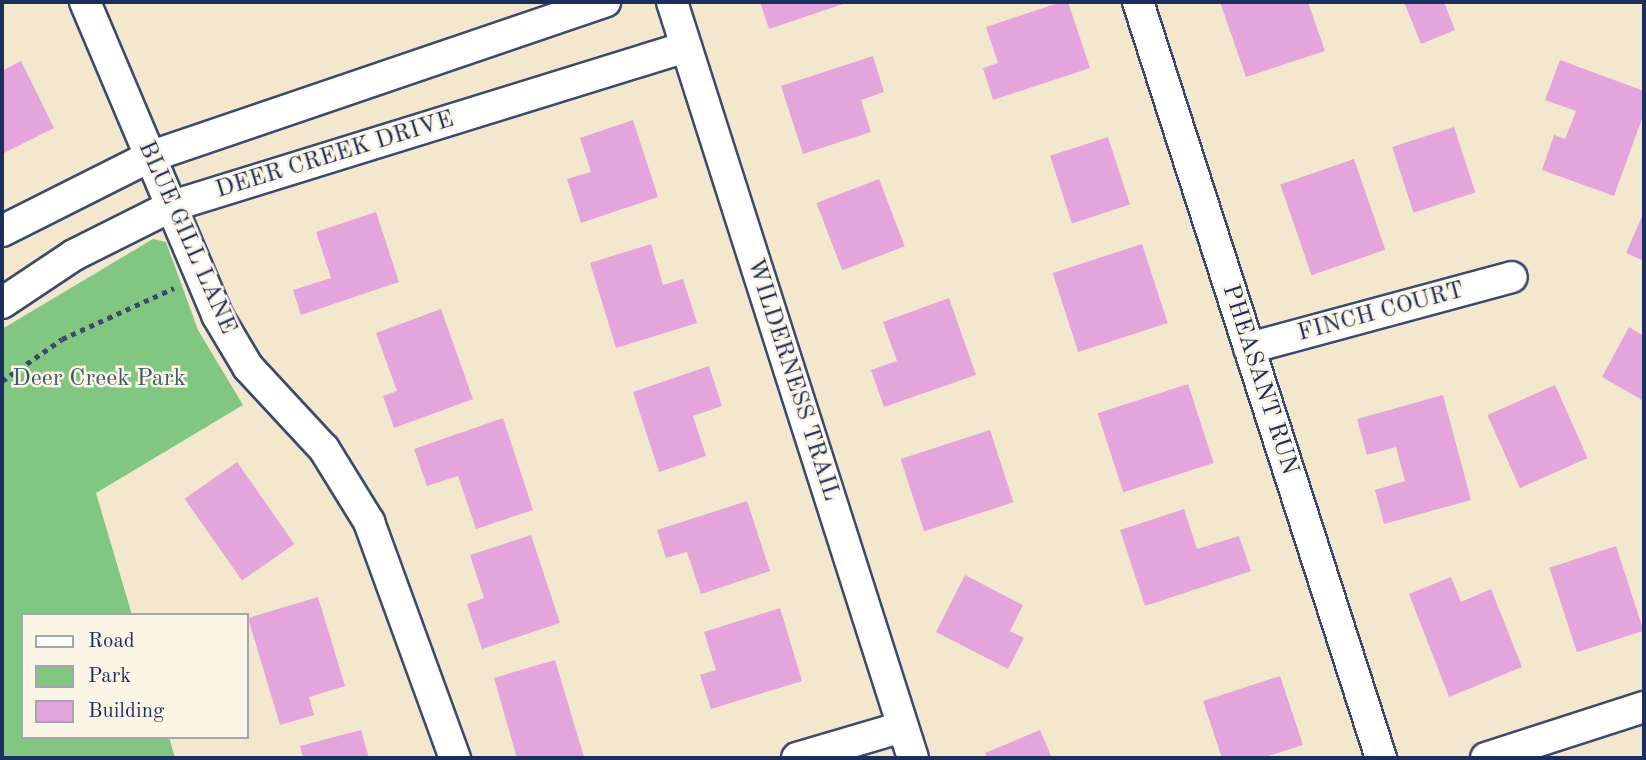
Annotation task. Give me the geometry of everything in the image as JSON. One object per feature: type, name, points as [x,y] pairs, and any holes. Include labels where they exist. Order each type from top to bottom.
[{"type":"street","name":"BLUE GILL LANE","points":[[85,2],[216,315],[248,367],[324,449],[369,522],[455,758]]},
{"type":"street","points":[[2,232],[45,204],[149,158],[605,2]]},
{"type":"street","name":"WILDERNESS TRAIL","points":[[672,2],[913,758]]},
{"type":"street","name":"PHEASANT RUN","points":[[1138,2],[1381,758]]},
{"type":"street","name":"DEER CREEK DRIVE","points":[[2,303],[74,255],[172,206],[686,47]]},
{"type":"street","name":"FINCH COURT","points":[[1249,348],[1512,277]]},
{"type":"street","points":[[1486,758],[1644,707]]},
{"type":"street","points":[[797,758],[902,727]]},
{"type":"path","points":[[2,381],[62,338],[174,287],[169,277]]},
{"type":"green space","name":"Deer Creek Park","points":[[153,239],[166,242],[198,330],[243,405],[96,493],[131,613],[21,613],[21,739],[170,739],[175,758],[2,758],[2,329]]},
{"type":"building","points":[[760,2],[849,2],[769,29]]},
{"type":"building","points":[[1068,2],[1090,68],[993,100],[983,68],[998,63],[986,27]]},
{"type":"building","points":[[1220,2],[1308,2],[1325,51],[1246,77]]},
{"type":"building","points":[[1404,2],[1444,2],[1455,30],[1421,44]]},
{"type":"building","points":[[873,56],[884,92],[861,100],[871,132],[803,154],[781,86]]},
{"type":"building","points":[[1560,60],[1644,91],[1644,113],[1614,196],[1542,170],[1554,135],[1565,139],[1576,111],[1545,100]]},
{"type":"building","points":[[21,61],[54,128],[2,154],[2,71]]},
{"type":"building","points":[[633,120],[658,197],[581,223],[567,179],[591,172],[580,138]]},
{"type":"building","points":[[1454,127],[1475,193],[1414,213],[1392,147]]},
{"type":"building","points":[[1108,137],[1130,205],[1072,223],[1050,156]]},
{"type":"building","points":[[1354,159],[1385,250],[1312,275],[1280,184]]},
{"type":"building","points":[[879,179],[905,246],[842,270],[816,203]]},
{"type":"building","points":[[376,212],[399,282],[301,315],[293,290],[331,278],[316,232]]},
{"type":"building","points":[[1644,212],[1644,261],[1626,253]]},
{"type":"building","points":[[651,244],[663,285],[683,279],[697,323],[616,348],[590,263]]},
{"type":"building","points":[[1142,244],[1168,323],[1078,352],[1053,273]]},
{"type":"building","points":[[949,298],[976,375],[884,407],[871,370],[897,361],[883,322]]},
{"type":"building","points":[[441,309],[473,399],[394,428],[383,396],[397,391],[376,333]]},
{"type":"building","points":[[1629,327],[1644,336],[1644,401],[1602,377]]},
{"type":"building","points":[[709,366],[722,406],[693,416],[706,456],[659,472],[633,392]]},
{"type":"building","points":[[1188,384],[1214,463],[1123,492],[1098,413]]},
{"type":"building","points":[[1555,385],[1588,458],[1520,488],[1487,415]]},
{"type":"building","points":[[1443,395],[1471,500],[1384,524],[1375,490],[1405,481],[1396,447],[1367,455],[1357,419]]},
{"type":"building","points":[[503,418],[533,510],[476,529],[458,476],[427,486],[414,449]]},
{"type":"building","points":[[990,430],[1013,502],[924,531],[901,459]]},
{"type":"building","points":[[237,462],[294,544],[242,581],[185,499]]},
{"type":"building","points":[[747,501],[770,571],[701,594],[687,552],[666,558],[657,530]]},
{"type":"building","points":[[1184,509],[1197,549],[1239,536],[1251,571],[1145,606],[1120,530]]},
{"type":"building","points":[[531,535],[560,623],[482,649],[467,604],[484,598],[470,555]]},
{"type":"building","points":[[1616,546],[1644,631],[1577,652],[1549,568]]},
{"type":"building","points":[[965,575],[1023,605],[1010,631],[1024,638],[1008,669],[936,632]]},
{"type":"building","points":[[1451,577],[1461,602],[1491,589],[1522,667],[1449,697],[1409,594]]},
{"type":"building","points":[[318,597],[345,686],[309,697],[314,715],[280,725],[248,618]]},
{"type":"building","points":[[780,608],[802,681],[711,709],[700,675],[716,670],[704,632]]},
{"type":"building","points":[[555,660],[584,757],[517,758],[494,678]]},
{"type":"building","points":[[1280,676],[1303,745],[1262,758],[1222,758],[1203,701]]},
{"type":"building","points":[[361,730],[369,758],[303,758],[300,746]]},
{"type":"building","points":[[1040,730],[1052,758],[987,758],[985,753]]}]
